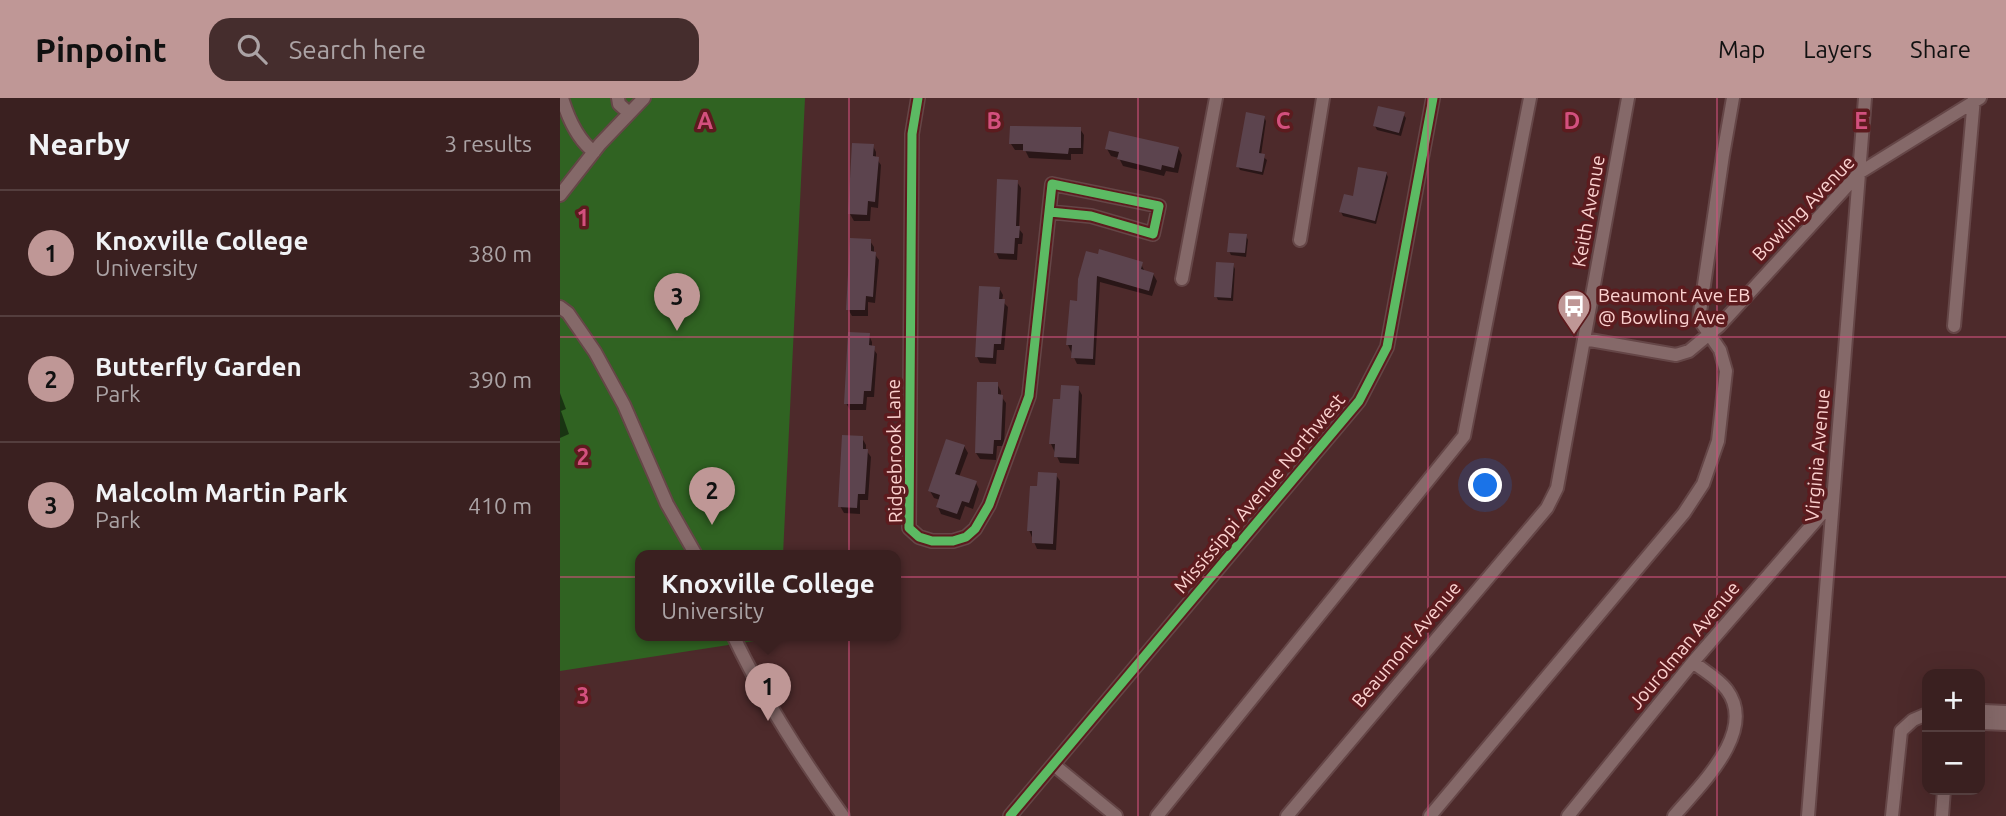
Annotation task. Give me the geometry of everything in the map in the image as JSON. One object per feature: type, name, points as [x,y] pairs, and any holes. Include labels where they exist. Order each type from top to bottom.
[{"type":"street","points":[[562,98],[569,119],[583,143],[594,152]]},
{"type":"street","points":[[618,98],[619,104],[629,113]]},
{"type":"street","points":[[560,195],[594,152],[644,98]]},
{"type":"street","name":"Ridgebrook Lane","points":[[918,98],[912,134],[909,528],[919,537],[932,541],[953,541],[967,537],[989,505],[1029,396],[1052,184],[1159,206],[1153,234],[1091,216],[1050,212]]},
{"type":"street","points":[[1182,279],[1216,98]]},
{"type":"street","points":[[1300,240],[1323,98]]},
{"type":"street","name":"Mississippi Avenue Northwest","points":[[1010,816],[1359,401],[1387,347],[1433,98]]},
{"type":"street","points":[[1157,816],[1464,436],[1530,98]]},
{"type":"street","name":"Keith Avenue","points":[[1553,495],[1557,488],[1628,98]]},
{"type":"street","points":[[1430,816],[1684,513],[1703,484],[1718,441],[1726,371],[1720,350],[1699,319],[1733,98]]},
{"type":"street","name":"Virginia Avenue","points":[[1808,816],[1865,98]]},
{"type":"street","points":[[1954,326],[1976,99]]},
{"type":"street","name":"Bowling Avenue","points":[[1584,340],[1676,355],[1689,351],[1709,335],[1859,173],[1976,99]]},
{"type":"street","points":[[560,307],[579,328],[601,362],[624,405],[667,504],[693,550]]},
{"type":"street","name":"Beaumont Avenue","points":[[1287,816],[1547,508],[1553,495]]},
{"type":"street","name":"Jourolman Avenue","points":[[1568,816],[1693,662],[1832,502]]},
{"type":"street","points":[[736,641],[755,682],[843,816]]},
{"type":"street","points":[[1674,816],[1716,766],[1732,740],[1735,717],[1733,702],[1726,688],[1693,662]]},
{"type":"street","points":[[1985,710],[2006,712]]},
{"type":"street","points":[[1892,816],[1901,731],[1922,716]]},
{"type":"street","points":[[1985,723],[2006,724]]},
{"type":"street","points":[[1054,765],[1116,816]]},
{"type":"street","points":[[1942,816],[1944,795]]},
{"type":"green space","points":[[560,98],[805,98],[783,550],[635,550],[635,641],[754,641],[560,671]]},
{"type":"building","points":[[1378,106],[1405,112],[1399,133],[1373,126]]},
{"type":"building","points":[[1246,112],[1265,116],[1259,153],[1265,154],[1262,172],[1236,167]]},
{"type":"building","points":[[1010,126],[1081,127],[1081,148],[1069,148],[1068,154],[1023,151],[1023,144],[1009,144]]},
{"type":"building","points":[[1109,131],[1179,147],[1174,168],[1162,165],[1161,170],[1117,159],[1119,152],[1105,149]]},
{"type":"building","points":[[852,143],[874,144],[873,156],[879,157],[875,202],[868,201],[867,215],[848,214]]},
{"type":"building","points":[[1358,167],[1387,172],[1375,221],[1339,212],[1344,194],[1353,196]]},
{"type":"building","points":[[997,179],[1018,180],[1016,226],[1020,226],[1019,238],[1015,238],[1014,254],[994,253]]},
{"type":"building","points":[[1229,233],[1247,234],[1245,253],[1227,252]]},
{"type":"building","points":[[850,238],[871,239],[871,251],[876,252],[873,297],[866,296],[865,310],[846,310]]},
{"type":"building","points":[[1099,249],[1143,262],[1141,269],[1154,273],[1149,291],[1097,276],[1093,359],[1071,358],[1072,345],[1066,345],[1070,300],[1077,301],[1078,279],[1086,251],[1098,254]]},
{"type":"building","points":[[1216,262],[1234,263],[1231,298],[1214,297]]},
{"type":"building","points":[[979,286],[1000,287],[999,299],[1005,299],[1001,344],[994,344],[993,358],[975,357]]},
{"type":"building","points":[[848,332],[870,333],[869,345],[875,346],[871,391],[864,391],[863,404],[844,404]]},
{"type":"building","points":[[977,382],[998,382],[998,394],[1003,395],[1001,440],[994,440],[993,454],[975,453]]},
{"type":"building","points":[[1061,385],[1079,386],[1076,458],[1054,457],[1055,444],[1049,444],[1053,399],[1060,399]]},
{"type":"building","points":[[842,435],[863,436],[863,449],[868,449],[865,494],[858,494],[857,508],[838,507]]},
{"type":"building","points":[[946,439],[965,445],[955,474],[977,481],[969,503],[962,501],[957,514],[936,507],[940,495],[928,491]]},
{"type":"building","points":[[1038,472],[1057,473],[1053,544],[1032,543],[1032,531],[1027,531],[1030,486],[1037,486]]},
{"type":"cycle path","points":[[918,98],[912,134],[909,528],[919,537],[932,541],[953,541],[966,537],[975,529],[989,505],[1029,396],[1052,184],[1159,206],[1153,234],[1091,216],[1050,212]]},
{"type":"cycle path","points":[[1010,816],[1359,401],[1387,347],[1433,98]]},
{"type":"place","name":"Malcolm Martin Park","points":[[677,331]]},
{"type":"place","name":"Beaumont Ave EB @ Bowling Ave","points":[[1574,336]]},
{"type":"place","name":"Butterfly Garden","points":[[712,525]]},
{"type":"place","name":"Knoxville College","points":[[768,721]]}]
